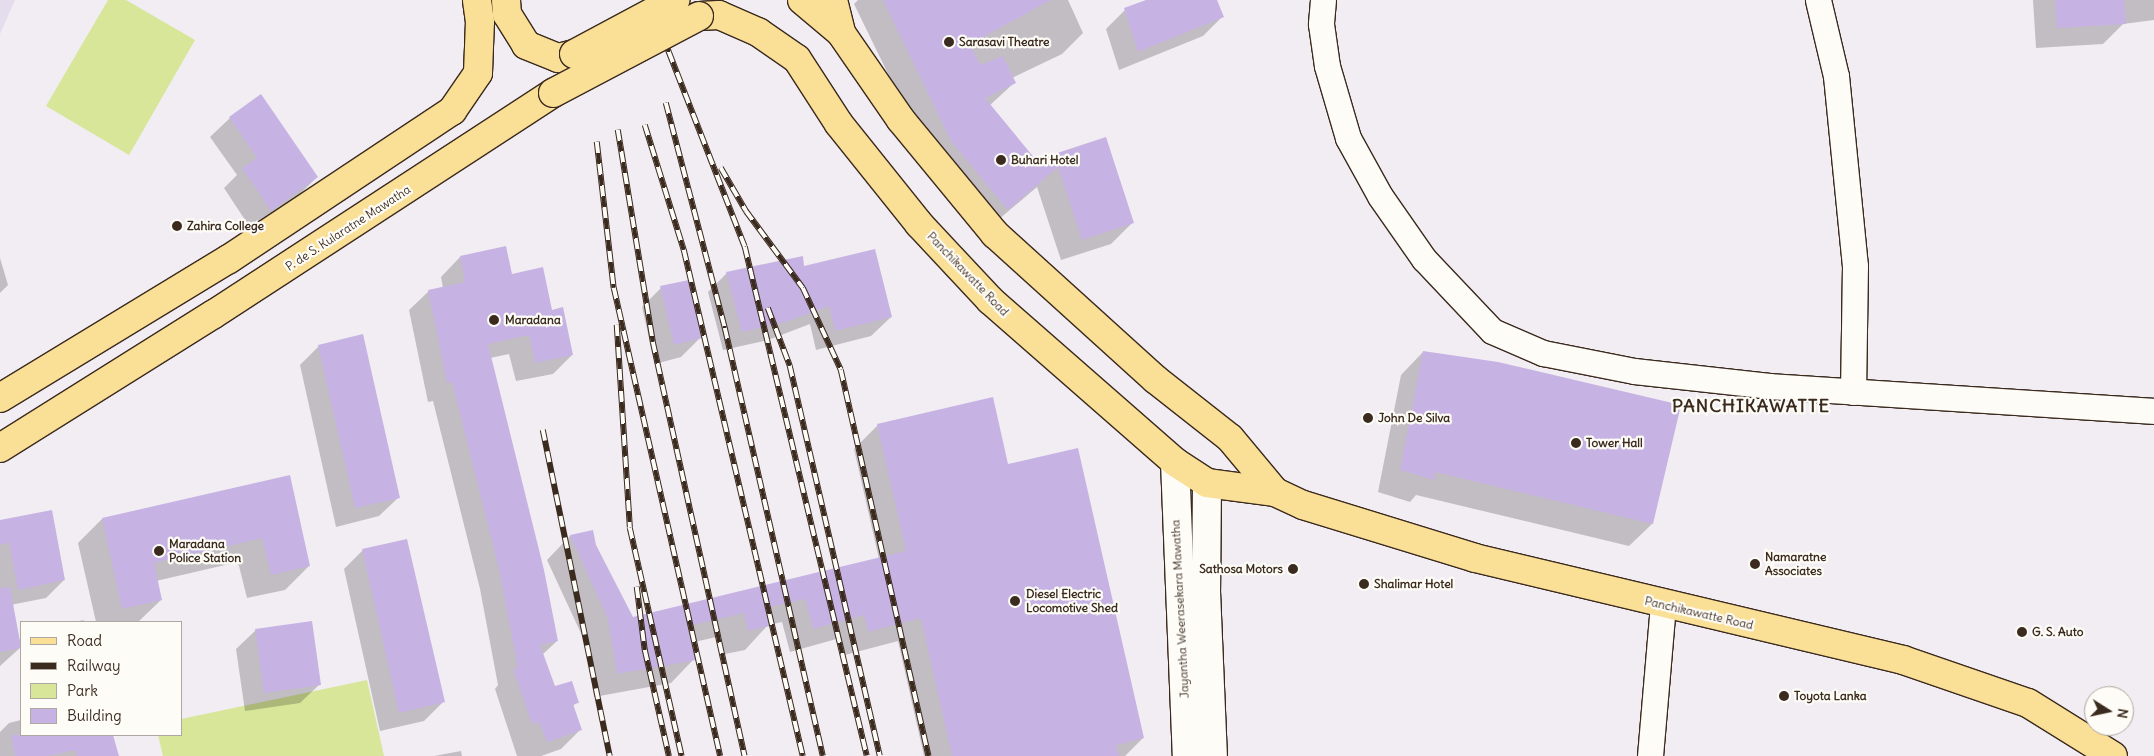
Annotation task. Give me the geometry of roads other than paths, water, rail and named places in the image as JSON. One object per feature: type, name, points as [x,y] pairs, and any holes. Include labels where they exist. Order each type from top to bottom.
[{"type":"main road","points":[[0,398],[229,259],[452,111],[478,73],[478,11],[506,7],[526,45],[558,58],[574,54],[675,0]]},
{"type":"main road","name":"Panchikawatte Road","points":[[802,0],[841,33],[901,120],[995,234],[1156,379],[1230,438],[1275,492]]},
{"type":"main road","name":"Panchikawatte Road","points":[[833,0],[841,33]]},
{"type":"main road","name":"Panchikawatte Road","points":[[699,16],[719,15],[742,25],[797,59],[839,124],[919,224],[990,300],[1175,462],[1207,482],[1275,492],[1303,505],[1475,558],[1921,666],[2028,702],[2113,756]]},
{"type":"main road","name":"P. de S. Kularatne Mawatha","points":[[0,448],[231,304],[553,93],[699,16]]},
{"type":"main road","name":"Jayantha Weerasekara Mawatha","points":[[1175,462],[1187,756]]},
{"type":"main road","name":"Jayantha Weerasekara Mawatha","points":[[1207,482],[1206,591],[1213,756]]},
{"type":"street","points":[[1322,0],[1321,24],[1327,66],[1348,138],[1380,196],[1424,259],[1492,331],[1543,353],[1595,364],[1769,386],[2154,411]]},
{"type":"street","points":[[1818,0],[1836,76],[1855,266],[1853,392]]},
{"type":"street","points":[[1650,756],[1664,604]]},
{"type":"railway","points":[[653,11],[745,247],[867,756]]},
{"type":"railway","points":[[666,103],[725,328],[823,756]]},
{"type":"railway","points":[[645,125],[684,250],[803,756]]},
{"type":"railway","points":[[618,130],[653,342],[745,756]]},
{"type":"railway","points":[[597,142],[614,288],[720,756]]},
{"type":"railway","points":[[721,168],[746,211],[803,288],[841,370],[929,756]]},
{"type":"railway","points":[[768,308],[790,366],[880,756]]},
{"type":"railway","points":[[617,325],[630,528],[682,756]]},
{"type":"railway","points":[[543,430],[610,756]]},
{"type":"railway","points":[[637,587],[645,650],[669,756]]},
{"type":"place","name":"Sarasavi Theatre","points":[[949,42]]},
{"type":"place","name":"Buhari Hotel","points":[[1001,160]]},
{"type":"place","name":"Zahira College","points":[[177,226]]},
{"type":"place","name":"Maradana","points":[[494,320]]},
{"type":"place","name":"John De Silva","points":[[1368,418]]},
{"type":"place","name":"Tower Hall","points":[[1576,443]]},
{"type":"place","name":"Maradana Police Station","points":[[159,551]]},
{"type":"place","name":"Namaratne Associates","points":[[1755,564]]},
{"type":"place","name":"Sathosa Motors","points":[[1293,569]]},
{"type":"place","name":"Shalimar Hotel","points":[[1364,584]]},
{"type":"place","name":"Diesel Electric Locomotive Shed","points":[[1015,601]]},
{"type":"place","name":"G. S. Auto","points":[[2022,632]]},
{"type":"place","name":"Toyota Lanka","points":[[1784,696]]},
{"type":"district","name":"PANCHIKAWATTE","points":[[1751,406]]}]
